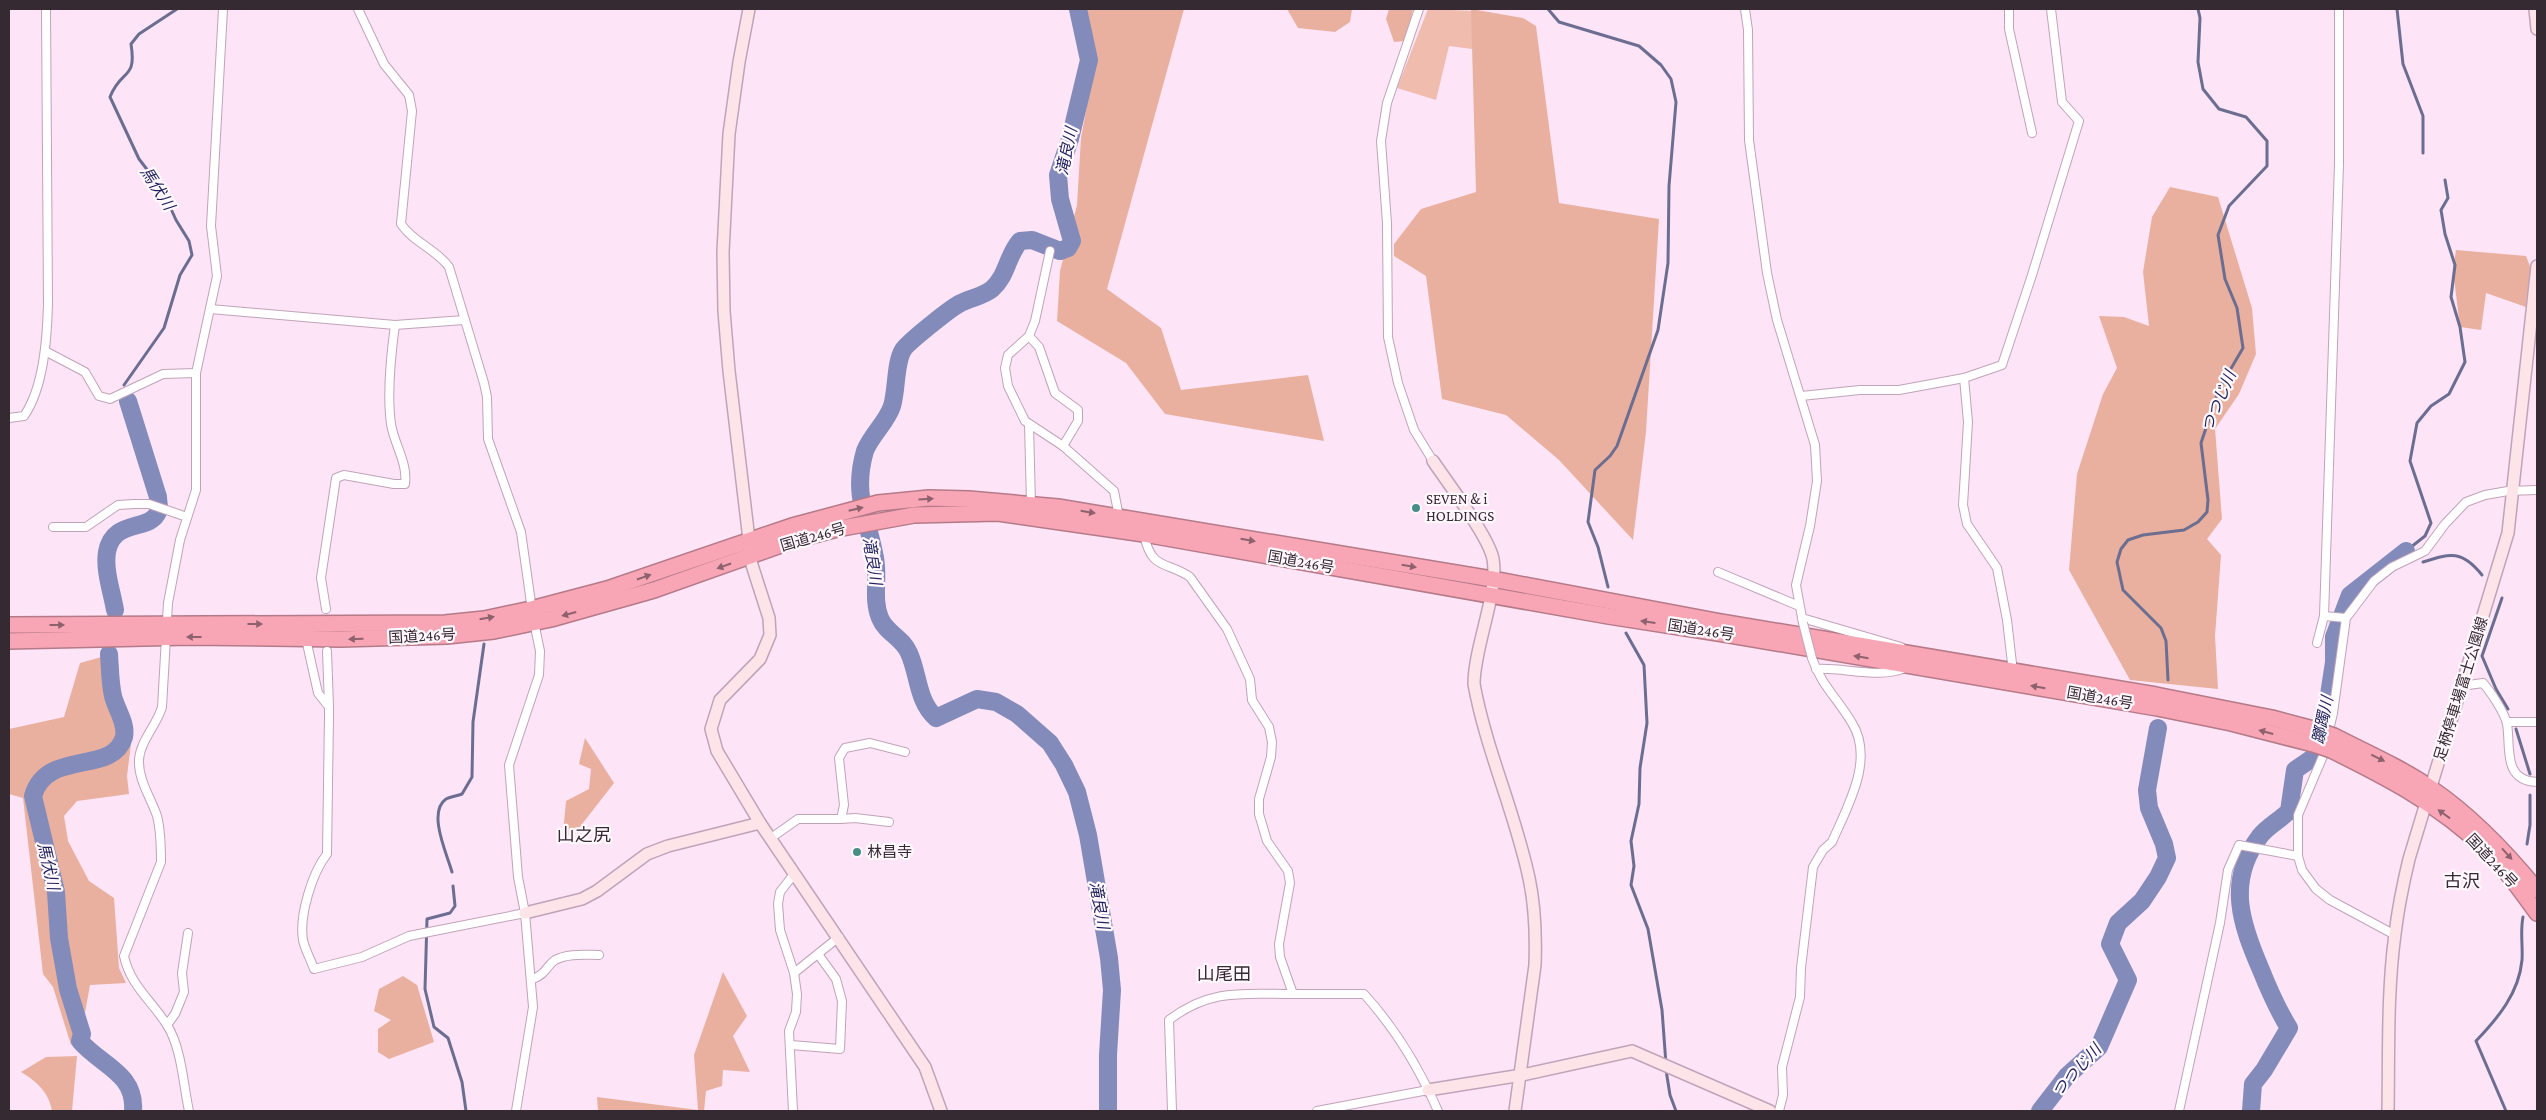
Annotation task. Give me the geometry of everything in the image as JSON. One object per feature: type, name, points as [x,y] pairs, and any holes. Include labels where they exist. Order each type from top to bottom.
[{"type":"highway","name":"国道246号","points":[[9,625],[306,639],[447,636],[494,631],[607,589],[750,540],[834,514],[878,503],[929,498],[969,498],[1031,504],[1119,517],[1491,586],[1608,616],[1912,666],[2315,737]]},
{"type":"highway","name":"国道246号","points":[[9,641],[165,631],[445,623],[533,616],[654,590],[796,540],[837,529],[914,515],[998,513],[1716,621],[2210,705],[2332,743],[2429,795],[2471,819],[2506,852],[2537,890]]},
{"type":"highway","name":"国道246号","points":[[2429,795],[2450,817],[2486,849],[2537,913]]},
{"type":"street","points":[[9,418],[24,416],[30,407],[45,351],[48,304],[46,9]]},
{"type":"street","points":[[189,1111],[178,1056],[167,1025],[135,984],[127,970],[124,956],[160,862],[162,848],[157,817],[139,770],[141,749],[158,719],[162,707],[166,670],[165,631],[180,540],[196,490],[196,373],[217,276],[211,226],[224,9]]},
{"type":"street","points":[[358,9],[384,64],[409,95],[412,111],[401,224],[410,236],[441,256],[449,267],[485,390],[488,439],[521,532],[540,651],[539,675],[509,765],[518,877],[524,912],[533,1007],[532,1026],[516,1111]]},
{"type":"street","points":[[749,9],[729,134],[723,252],[729,371],[754,572],[769,618],[770,635],[760,659],[720,700],[711,729],[718,751],[760,823],[925,1066],[941,1111]]},
{"type":"street","points":[[1419,9],[1387,104],[1381,142],[1387,223],[1388,337],[1398,383],[1414,430],[1487,543],[1493,559],[1491,586],[1474,668],[1474,684],[1526,864],[1536,949],[1522,1075],[1515,1111]]},
{"type":"street","points":[[1745,9],[1748,30],[1749,140],[1767,273],[1777,320],[1815,445],[1817,481],[1810,526],[1796,585],[1799,606],[1812,658],[1821,682],[1857,733],[1862,765],[1832,842],[1823,850],[1813,867],[1801,968],[1800,997],[1782,1067],[1783,1095],[1779,1111]]},
{"type":"street","points":[[2009,9],[2009,29],[2032,133]]},
{"type":"street","points":[[1801,396],[1860,390],[1899,390],[1964,378],[2002,365],[2032,275],[2079,120],[2062,102],[2051,9]]},
{"type":"street","points":[[2317,643],[2324,616],[2339,164],[2339,9]]},
{"type":"street","points":[[2535,9],[2537,29]]},
{"type":"street","points":[[1050,251],[1035,321],[1029,336],[1008,355],[1005,368],[1008,386],[1025,421],[1063,446],[1114,492],[1119,517]]},
{"type":"street","name":"足柄停車場富士公園線","points":[[2388,1111],[2390,987],[2394,935],[2409,859],[2508,533],[2535,302],[2537,266]]},
{"type":"street","points":[[210,309],[395,325],[464,320]]},
{"type":"street","points":[[326,610],[322,578],[336,478],[344,475],[394,484],[405,484],[406,475],[391,424],[390,357],[395,325]]},
{"type":"street","points":[[1029,336],[1039,348],[1055,393],[1078,410],[1078,422],[1063,446]]},
{"type":"street","points":[[45,351],[85,372],[99,396],[110,400],[162,374],[196,373]]},
{"type":"street","points":[[1964,378],[1968,422],[1963,505],[1967,524],[1997,568],[2007,620],[2013,672]]},
{"type":"street","points":[[1029,424],[1031,504]]},
{"type":"street","points":[[2394,935],[2330,900],[2316,889],[2302,870],[2298,856],[2298,815],[2324,756],[2333,713],[2346,618],[2374,581],[2392,567],[2425,551],[2445,524],[2466,502],[2485,495],[2537,490]]},
{"type":"street","points":[[53,527],[86,527],[118,505],[149,504],[187,517]]},
{"type":"street","points":[[1144,534],[1154,559],[1163,566],[1182,572],[1190,577],[1227,629],[1247,672],[1252,700],[1269,727],[1272,742],[1271,757],[1259,799],[1260,814],[1267,841],[1288,871],[1290,883],[1279,944],[1280,957],[1293,994]]},
{"type":"street","points":[[1718,572],[1799,606]]},
{"type":"street","points":[[2324,616],[2346,618]]},
{"type":"street","points":[[1802,620],[1888,642],[1924,656]]},
{"type":"street","points":[[306,639],[318,693],[328,707]]},
{"type":"street","points":[[327,650],[326,854],[320,863],[304,911],[303,939],[314,969],[362,957],[409,936],[582,899],[597,891],[647,854],[668,846],[760,823]]},
{"type":"street","points":[[1816,668],[1899,671],[1912,666]]},
{"type":"street","points":[[2461,686],[2483,683],[2491,692],[2507,722],[2509,761],[2518,776],[2537,782]]},
{"type":"street","points":[[2507,722],[2537,722]]},
{"type":"street","points":[[841,819],[844,805],[839,758],[846,748],[870,742],[905,752]]},
{"type":"street","points":[[771,838],[798,819],[855,818],[889,822]]},
{"type":"street","points":[[2179,1111],[2220,924],[2228,870],[2239,845],[2298,856]]},
{"type":"street","points":[[793,1111],[789,1031],[796,1012],[794,973],[780,930],[778,904],[780,892],[794,874]]},
{"type":"street","points":[[167,1025],[175,1014],[184,992],[182,973],[188,933]]},
{"type":"street","points":[[794,973],[839,937]]},
{"type":"street","points":[[531,980],[544,975],[554,961],[569,955],[599,954]]},
{"type":"street","points":[[790,1045],[840,1049],[842,1001],[836,979],[818,954]]},
{"type":"street","points":[[1172,1111],[1169,1020],[1181,1010],[1221,994],[1364,994],[1382,1014],[1428,1090],[1438,1111]]},
{"type":"street","points":[[1317,1111],[1522,1075],[1632,1051],[1770,1111]]},
{"type":"shaded area","points":[[1085,9],[1184,9],[1107,289],[1161,328],[1181,390],[1308,375],[1324,441],[1165,414],[1126,363],[1057,321],[1060,271],[1077,205],[1081,138],[1095,62]]},
{"type":"shaded area","points":[[1287,9],[1352,9],[1350,22],[1335,32],[1298,28]]},
{"type":"shaded area","points":[[1389,9],[1413,9],[1406,41],[1394,42],[1386,19]]},
{"type":"shaded area","points":[[1428,9],[1474,11],[1472,49],[1449,46],[1436,100],[1397,88]]},
{"type":"shaded area","points":[[1471,9],[1523,18],[1536,26],[1559,203],[1659,219],[1646,432],[1633,540],[1559,460],[1506,415],[1442,399],[1426,276],[1394,256],[1394,244],[1421,209],[1476,192]]},
{"type":"shaded area","points":[[2170,187],[2218,197],[2252,308],[2256,354],[2239,394],[2215,429],[2222,519],[2207,539],[2221,555],[2215,636],[2218,689],[2130,680],[2069,570],[2077,474],[2103,394],[2117,368],[2099,316],[2124,317],[2149,326],[2143,272],[2152,217]]},
{"type":"shaded area","points":[[2456,250],[2526,256],[2531,269],[2526,307],[2486,293],[2481,330],[2460,327],[2453,270]]},
{"type":"shaded area","points":[[105,656],[133,728],[127,776],[129,794],[77,801],[64,816],[68,841],[89,881],[114,898],[119,968],[126,983],[90,985],[80,1041],[71,1045],[53,987],[43,974],[23,798],[9,794],[9,729],[64,717],[80,663]]},
{"type":"shaded area","points":[[585,738],[614,783],[572,837],[563,833],[566,801],[589,789],[591,769],[579,764]]},
{"type":"shaded area","points":[[723,972],[747,1016],[733,1036],[750,1072],[723,1070],[722,1086],[706,1091],[704,1111],[598,1111],[597,1097],[698,1110],[694,1055]]},
{"type":"shaded area","points":[[403,976],[417,985],[434,1042],[389,1059],[378,1052],[378,1029],[391,1020],[374,1011],[379,989]]},
{"type":"shaded area","points":[[77,1056],[72,1111],[52,1111],[45,1093],[32,1079],[21,1072],[46,1057]]},
{"type":"waterway","name":"馬伏川","points":[[124,385],[164,328],[180,275],[192,255],[189,241],[176,220],[162,189],[139,159],[110,97],[114,88],[132,64],[131,44],[139,34],[177,9]]},
{"type":"waterway","name":"滝良川","points":[[1078,9],[1089,60],[1070,139],[1058,175],[1060,199],[1072,241],[1068,248],[1060,251],[1032,240],[1020,241],[1012,253],[1001,278],[992,289],[956,306],[906,346],[900,355],[890,412],[865,451],[860,481],[862,506],[876,566],[876,603],[880,618],[886,628],[903,643],[909,653],[925,704],[936,718],[977,699],[996,702],[1017,714],[1050,743],[1064,765],[1077,792],[1088,835],[1109,958],[1112,990],[1108,1055],[1108,1111]]},
{"type":"waterway","points":[[1548,9],[1559,22],[1639,46],[1661,65],[1671,79],[1676,102],[1669,186],[1668,263],[1658,330],[1617,446],[1610,456],[1595,470],[1588,522],[1598,547],[1608,587]]},
{"type":"waterway","name":"つつじ川","points":[[2168,680],[2166,641],[2161,628],[2123,590],[2117,562],[2121,549],[2128,540],[2143,535],[2184,530],[2198,522],[2207,512],[2208,500],[2201,443],[2219,389],[2243,348],[2237,308],[2225,279],[2218,235],[2229,206],[2267,166],[2267,141],[2246,117],[2219,109],[2203,89],[2198,62],[2200,18],[2198,9]]},
{"type":"waterway","points":[[2397,9],[2403,64],[2423,116],[2423,153]]},
{"type":"waterway","points":[[2406,551],[2425,536],[2431,523],[2410,461],[2417,423],[2431,406],[2449,394],[2465,362],[2460,327],[2451,297],[2455,265],[2445,234],[2441,210],[2448,198],[2445,180]]},
{"type":"waterway","name":"馬伏川","points":[[115,610],[106,559],[111,541],[116,534],[148,522],[154,518],[159,509],[158,497],[128,401]]},
{"type":"waterway","name":"躑躅川","points":[[2251,1111],[2253,1084],[2264,1070],[2289,1028],[2270,992],[2243,919],[2240,903],[2243,869],[2249,853],[2260,836],[2289,811],[2295,770],[2314,757],[2327,708],[2334,662],[2334,637],[2350,595],[2406,551]]},
{"type":"waterway","points":[[2423,562],[2441,557],[2456,556],[2468,561],[2482,575]]},
{"type":"waterway","points":[[2502,598],[2482,656],[2496,689],[2508,709]]},
{"type":"waterway","points":[[1626,633],[1644,665],[1647,723],[1640,768],[1639,804],[1631,841],[1634,866],[1631,885],[1648,929],[1662,1010],[1666,1064]]},
{"type":"waterway","points":[[452,872],[440,834],[438,813],[446,799],[462,794],[472,777],[473,722],[484,644]]},
{"type":"waterway","name":"馬伏川","points":[[109,654],[114,701],[123,721],[125,732],[118,749],[107,756],[52,772],[40,781],[33,796],[56,892],[59,938],[68,989],[82,1034],[80,1041],[123,1078],[129,1087],[133,1111]]},
{"type":"waterway","name":"つつじ川","points":[[2040,1111],[2067,1076],[2099,1047],[2128,980],[2110,944],[2118,923],[2142,901],[2158,877],[2167,858],[2164,844],[2149,808],[2147,790],[2158,728]]},
{"type":"waterway","points":[[2516,729],[2530,774]]},
{"type":"waterway","points":[[2527,844],[2530,825],[2530,795]]},
{"type":"waterway","points":[[453,886],[455,906],[450,913],[427,919],[425,989],[434,1027],[448,1038],[462,1082],[466,1111]]},
{"type":"waterway","points":[[2506,1111],[2476,1041],[2499,1014],[2517,983],[2522,960],[2523,917]]},
{"type":"waterway","points":[[1666,1070],[1670,1095],[1676,1111]]},
{"type":"place","name":"SEVEN & i HOLDINGS","points":[[1416,508]]},
{"type":"place","name":"林昌寺","points":[[857,852]]},
{"type":"district","name":"山之尻","points":[[584,835]]},
{"type":"district","name":"古沢","points":[[2462,881]]},
{"type":"district","name":"山尾田","points":[[1224,974]]}]
